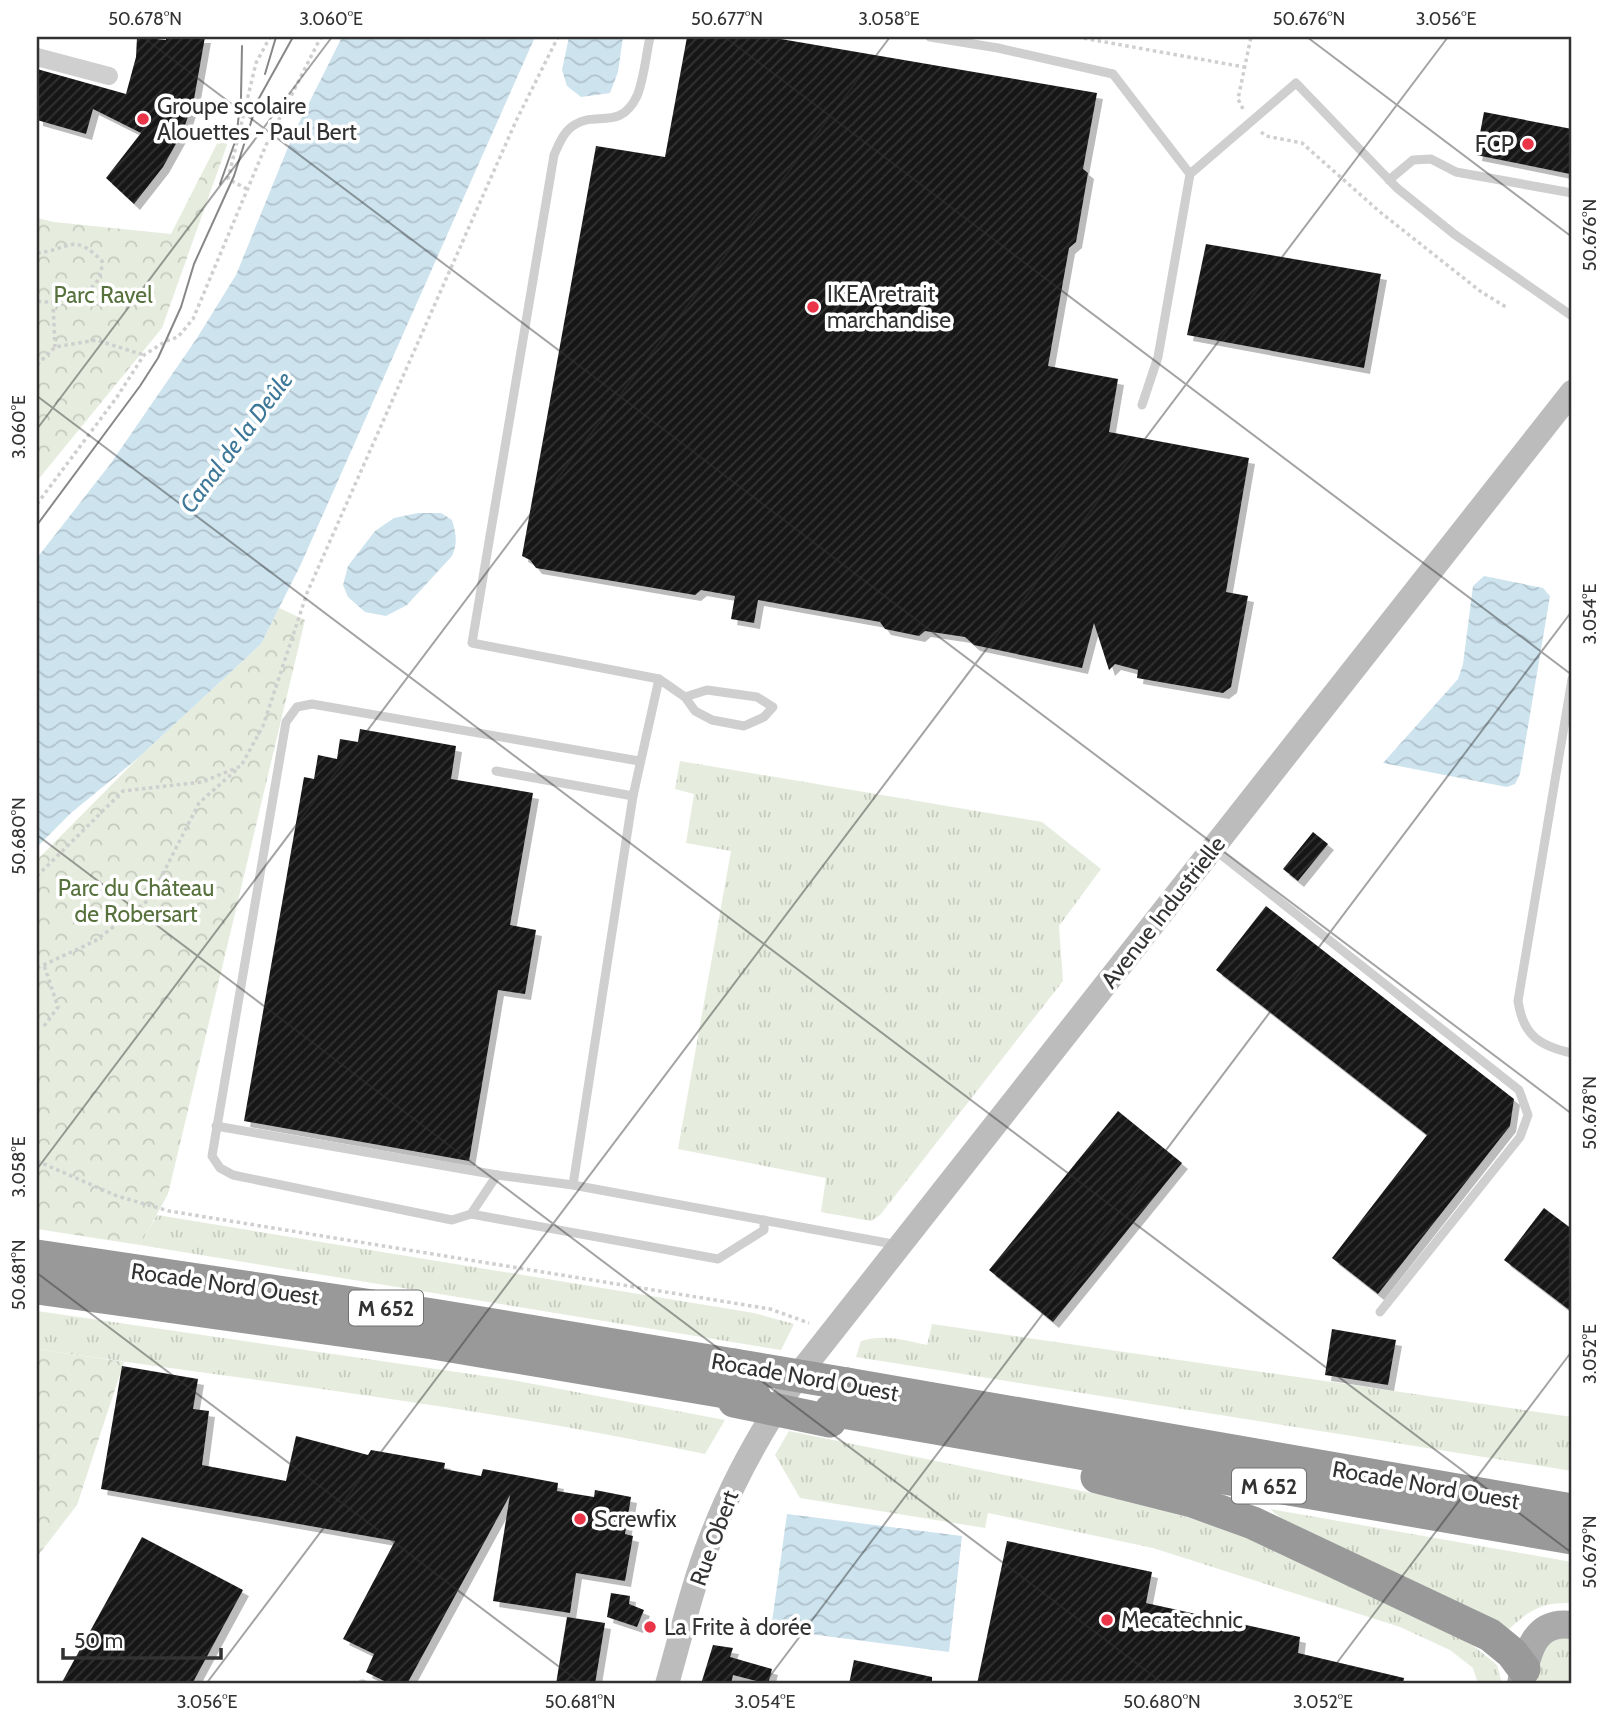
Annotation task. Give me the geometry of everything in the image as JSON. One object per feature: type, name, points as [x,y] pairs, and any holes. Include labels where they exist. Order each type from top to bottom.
[{"type":"highway","name":"Rocade Nord Ouest","points":[[37,1256],[447,1317],[732,1386],[1572,1538]]},
{"type":"highway","name":"Rocade Nord Ouest","points":[[37,1288],[360,1332],[632,1376],[732,1386]]},
{"type":"highway","name":"Rocade Nord Ouest","points":[[836,1405],[1446,1488],[1572,1510]]},
{"type":"highway","points":[[836,1405],[1220,1511],[1287,1538],[1478,1628],[1503,1644],[1522,1677]]},
{"type":"highway","points":[[1446,1488],[1508,1486],[1572,1493]]},
{"type":"main road","points":[[1522,1677],[1532,1643],[1544,1630],[1559,1624],[1572,1625]]},
{"type":"street","points":[[37,58],[109,76]]},
{"type":"street","name":"Avenue Industrielle","points":[[758,1436],[802,1370],[830,1334],[1572,392]]},
{"type":"street","name":"Rue Obert","points":[[667,1684],[711,1536],[758,1436]]},
{"type":"lane","points":[[650,37],[637,94],[629,108],[617,117],[577,122],[564,134],[554,155],[472,643],[659,680],[685,697],[695,711],[712,720],[744,726],[764,717],[774,708],[757,697],[707,690],[685,697]]},
{"type":"lane","points":[[930,37],[998,48],[1113,74],[1190,174]]},
{"type":"lane","points":[[1143,405],[1158,357],[1190,174],[1296,83],[1389,180],[1454,234],[1572,316]]},
{"type":"lane","points":[[1389,180],[1413,160],[1431,159],[1456,172],[1572,193]]},
{"type":"lane","points":[[1572,679],[1518,1001],[1521,1021],[1534,1038],[1561,1051],[1572,1053]]},
{"type":"lane","points":[[573,1185],[633,796],[659,680]]},
{"type":"lane","points":[[639,761],[312,704],[297,707],[286,722],[212,1156],[220,1168],[233,1175],[452,1220],[471,1214],[718,1259],[764,1230],[764,1220]]},
{"type":"lane","points":[[496,771],[633,796]]},
{"type":"lane","points":[[1213,849],[1520,1090],[1528,1115],[1520,1137],[1380,1312]]},
{"type":"lane","points":[[216,1126],[497,1175],[573,1185],[900,1245]]},
{"type":"lane","points":[[471,1214],[497,1175]]},
{"type":"path","points":[[247,189],[228,179],[256,63],[270,37]]},
{"type":"path","points":[[37,504],[117,397],[144,355],[178,337],[193,319],[247,189],[321,37]]},
{"type":"path","points":[[37,968],[95,941],[150,899],[199,803],[240,766],[263,726],[307,593],[516,121],[558,37]]},
{"type":"path","points":[[1077,37],[1244,67]]},
{"type":"path","points":[[1251,37],[1238,99],[1266,136],[1302,143],[1380,212],[1480,292],[1506,307]]},
{"type":"path","points":[[37,253],[77,243],[90,249],[102,261],[102,274],[90,289],[53,302],[37,301]]},
{"type":"path","points":[[53,302],[55,347]]},
{"type":"path","points":[[37,365],[55,347],[96,340],[144,355]]},
{"type":"path","points":[[37,876],[123,791],[202,782],[240,766]]},
{"type":"path","points":[[44,964],[58,1007],[44,1026]]},
{"type":"path","points":[[37,1161],[117,1196],[169,1211],[770,1309],[800,1319],[830,1334]]},
{"type":"green space","name":"Parc Ravel","points":[[225,128],[227,145],[162,328],[37,481],[37,218],[171,234]]},
{"type":"green space","name":"Parc du Château de Robersart","points":[[279,608],[305,620],[168,1194],[140,1245],[37,1229],[37,860],[138,758],[261,644]]},
{"type":"green space","points":[[680,761],[1042,822],[1101,869],[1059,926],[1063,981],[880,1215],[871,1221],[821,1212],[826,1178],[678,1149],[731,851],[686,843],[694,794],[675,789]]},
{"type":"green space","points":[[157,1215],[754,1313],[794,1324],[781,1350],[140,1245]]},
{"type":"green space","points":[[37,1311],[512,1380],[725,1420],[705,1454],[539,1422],[37,1349]]},
{"type":"green space","points":[[932,1324],[1572,1417],[1572,1471],[856,1357],[861,1341],[869,1339],[894,1338],[927,1345]]},
{"type":"green space","points":[[37,1349],[124,1362],[77,1505],[37,1557]]},
{"type":"green space","points":[[789,1431],[1136,1502],[1239,1533],[1464,1638],[1497,1665],[1502,1684],[1478,1684],[1473,1668],[1450,1650],[1400,1627],[1153,1548],[988,1513],[985,1528],[800,1498],[775,1455]]},
{"type":"green space","points":[[1270,1509],[1572,1562],[1572,1603],[1538,1608],[1509,1629],[1285,1521]]},
{"type":"green space","points":[[1572,1635],[1572,1684],[1533,1684],[1538,1661],[1551,1640]]},
{"type":"water","name":"Canal de la Deûle","points":[[342,37],[535,37],[301,564],[261,644],[138,758],[71,813],[37,847],[37,558],[111,463],[197,338],[236,275],[293,135]]},
{"type":"water","points":[[569,37],[623,37],[618,72],[610,93],[581,97],[567,86],[562,70]]},
{"type":"water","points":[[418,513],[441,513],[452,520],[456,538],[452,556],[407,605],[386,616],[365,612],[348,597],[343,585],[348,566],[375,531],[394,518]]},
{"type":"water","points":[[1484,576],[1543,588],[1550,596],[1520,774],[1515,784],[1507,787],[1383,763],[1458,679],[1463,664],[1473,586]]},
{"type":"water","points":[[787,1514],[962,1536],[949,1652],[771,1629]]},
{"type":"building","name":"Groupe scolaire Alouettes - Paul Bert","points":[[137,37],[166,40],[166,37],[205,37],[194,99],[183,131],[163,167],[134,204],[106,178],[141,133],[93,109],[86,134],[37,120],[37,69],[126,94],[136,57]]},
{"type":"building","name":"IKEA retrait marchandise","points":[[687,37],[769,37],[1097,93],[1083,169],[1088,173],[1076,242],[1069,248],[1048,366],[1118,379],[1109,432],[1249,458],[1226,592],[1248,596],[1231,687],[1223,693],[1137,678],[1138,670],[1115,664],[1109,670],[1094,623],[1082,668],[974,645],[965,637],[925,631],[919,636],[885,629],[880,622],[758,600],[754,623],[731,619],[735,596],[701,590],[695,595],[536,568],[530,560],[522,556],[596,146],[665,157]]},
{"type":"building","points":[[1484,112],[1572,129],[1570,174],[1476,155]]},
{"type":"building","points":[[1206,244],[1381,274],[1364,368],[1187,335]]},
{"type":"building","points":[[360,729],[456,746],[451,779],[533,793],[510,925],[536,930],[525,994],[498,990],[469,1161],[244,1121],[304,777],[314,779],[318,755],[337,759],[340,739],[358,742]]},
{"type":"building","points":[[1313,832],[1328,844],[1298,881],[1283,869]]},
{"type":"building","points":[[1266,906],[1514,1099],[1510,1126],[1378,1294],[1332,1258],[1427,1135],[1216,970]]},
{"type":"building","points":[[1118,1111],[1182,1163],[1053,1322],[989,1270]]},
{"type":"building","points":[[1544,1208],[1572,1229],[1572,1312],[1504,1260]]},
{"type":"building","points":[[1332,1329],[1396,1340],[1388,1385],[1325,1375]]},
{"type":"building","points":[[122,1366],[198,1379],[193,1409],[209,1411],[202,1465],[286,1481],[296,1436],[368,1455],[371,1450],[445,1463],[444,1469],[481,1476],[483,1469],[558,1483],[557,1491],[594,1497],[595,1490],[631,1497],[625,1534],[633,1536],[625,1581],[576,1573],[570,1613],[493,1601],[510,1495],[407,1684],[390,1684],[366,1672],[374,1654],[343,1639],[395,1541],[101,1489]]},
{"type":"building","points":[[142,1537],[243,1590],[192,1684],[61,1684]]},
{"type":"building","name":"Mecatechnic","points":[[1007,1541],[1152,1572],[1146,1603],[1300,1637],[1298,1653],[1404,1678],[1403,1684],[977,1684]]},
{"type":"building","points":[[611,1593],[630,1596],[629,1604],[644,1610],[637,1627],[607,1617]]},
{"type":"building","points":[[567,1617],[605,1623],[595,1684],[556,1684]]},
{"type":"building","points":[[713,1645],[733,1648],[730,1657],[772,1669],[768,1684],[733,1675],[731,1684],[701,1684]]},
{"type":"building","points":[[854,1660],[932,1677],[932,1684],[849,1684]]},
{"type":"tram line","points":[[265,74],[276,37]]},
{"type":"tram line","points":[[37,525],[158,358],[181,307],[194,264],[234,176],[258,100],[293,37]]},
{"type":"tram line","points":[[220,184],[236,139],[241,97],[242,46]]},
{"type":"place","name":"Groupe scolaire Alouettes - Paul Bert","points":[[143,119]]},
{"type":"place","name":"FCP","points":[[1528,144]]},
{"type":"place","name":"IKEA retrait marchandise","points":[[813,307]]},
{"type":"place","name":"Screwfix","points":[[580,1519]]},
{"type":"place","name":"Mecatechnic","points":[[1107,1620]]},
{"type":"place","name":"La Frite à dorée","points":[[650,1627]]}]
